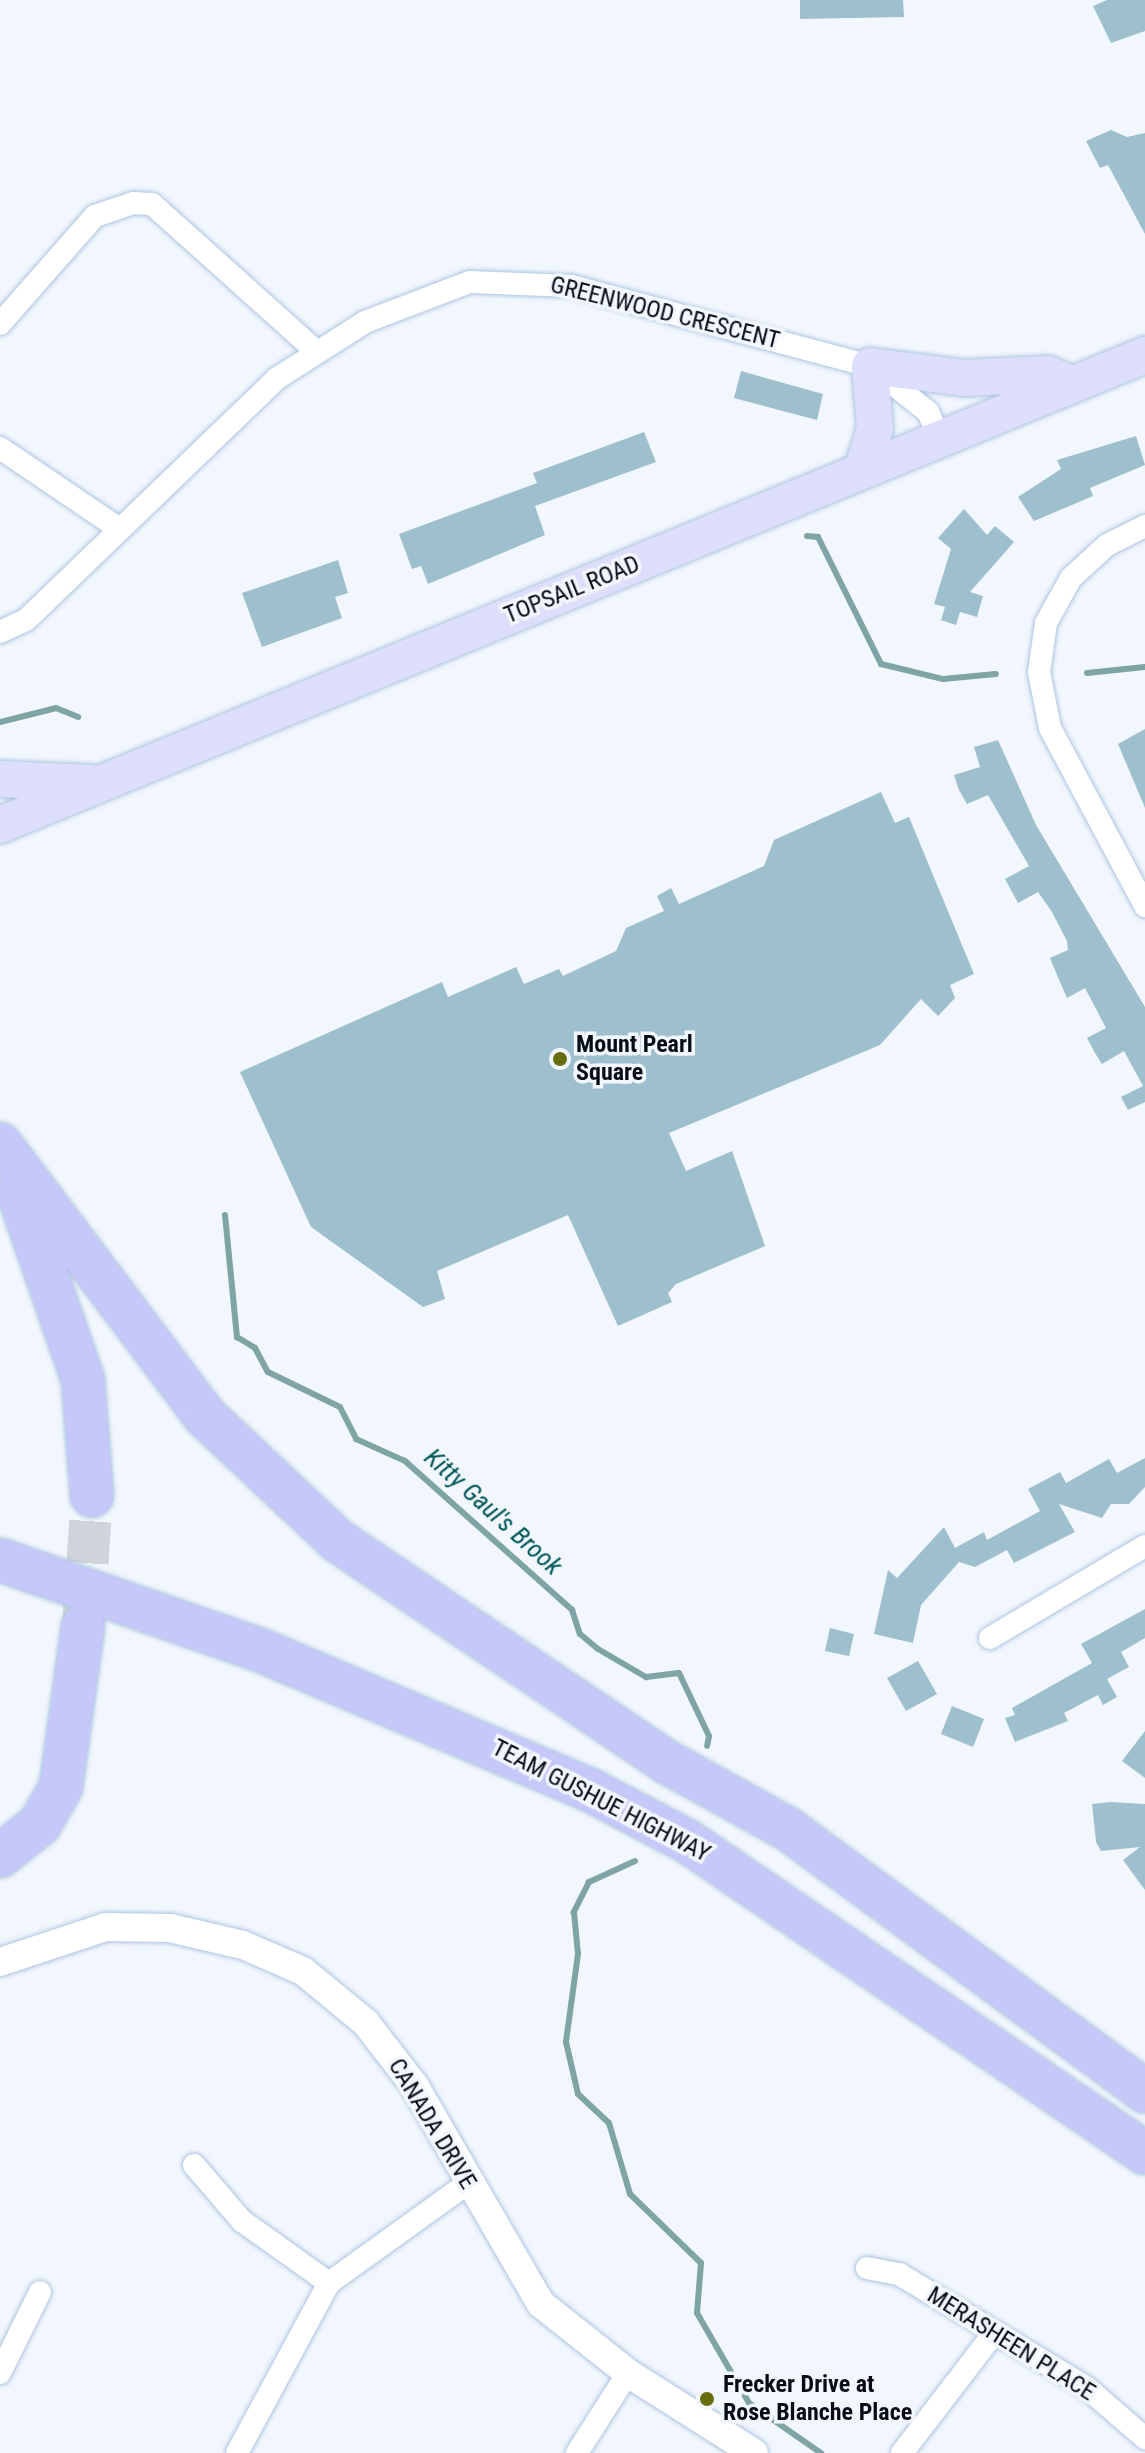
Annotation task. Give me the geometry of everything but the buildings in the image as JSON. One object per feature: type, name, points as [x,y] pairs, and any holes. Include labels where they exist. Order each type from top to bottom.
[{"type":"highway","points":[[0,1146],[83,1380],[92,1496]]},
{"type":"highway","points":[[0,1146],[165,1368],[281,1492],[420,1600],[667,1762],[788,1829],[1145,2091]]},
{"type":"highway","name":"TEAM GUSHUE HIGHWAY","points":[[0,1560],[404,1707],[687,1841],[1145,2153]]},
{"type":"highway","points":[[0,1856],[40,1824],[61,1787],[83,1627]]},
{"type":"main road","name":"TOPSAIL ROAD","points":[[0,825],[1145,355]]},
{"type":"main road","points":[[862,470],[875,429],[870,366],[965,378],[1048,374],[1071,384]]},
{"type":"main road","points":[[0,779],[101,783]]},
{"type":"street","points":[[0,324],[95,216],[133,203],[152,204],[316,351]]},
{"type":"street","name":"GREENWOOD CRESCENT","points":[[0,632],[26,620],[276,379],[316,351],[416,299],[470,282],[519,279],[870,366],[928,412],[939,437]]},
{"type":"street","points":[[0,448],[118,528]]},
{"type":"street","points":[[1145,526],[1107,545],[1071,578],[1046,623],[1039,672],[1050,728],[1145,906]]},
{"type":"street","points":[[990,1638],[1145,1546]]},
{"type":"street","name":"CANADA DRIVE","points":[[0,1962],[106,1927],[170,1928],[243,1945],[303,1971],[366,2023],[414,2085],[468,2183],[541,2304],[628,2373],[754,2453]]},
{"type":"street","points":[[194,2165],[242,2221],[329,2283]]},
{"type":"street","points":[[237,2453],[329,2283],[468,2183]]},
{"type":"street","name":"MERASHEEN PLACE","points":[[867,2268],[899,2274],[1087,2388],[1145,2438]]},
{"type":"street","points":[[0,2373],[40,2292]]},
{"type":"street","points":[[902,2453],[994,2333]]},
{"type":"street","points":[[577,2453],[628,2373]]},
{"type":"waterway","points":[[807,536],[818,537],[881,664],[943,679],[996,674]]},
{"type":"waterway","points":[[1087,673],[1145,667]]},
{"type":"waterway","name":"Kitty Gaul's Brook","points":[[0,722],[56,708],[78,717]]},
{"type":"waterway","name":"Kitty Gaul's Brook","points":[[225,1215],[237,1337],[255,1348],[268,1372],[340,1407],[356,1439],[405,1461],[572,1610],[580,1634],[598,1649],[646,1677],[679,1673],[709,1736],[707,1746]]},
{"type":"waterway","name":"Kitty Gaul's Brook","points":[[635,1861],[589,1882],[574,1912],[578,1954],[566,2042],[578,2094],[609,2123],[630,2194],[701,2263],[697,2313],[749,2403],[821,2453]]},
{"type":"tunnel","points":[[83,1626],[92,1496]]},
{"type":"place","name":"Mount Pearl Square","points":[[560,1059]]},
{"type":"place","name":"Frecker Drive at Rose Blanche Place","points":[[707,2399]]}]
